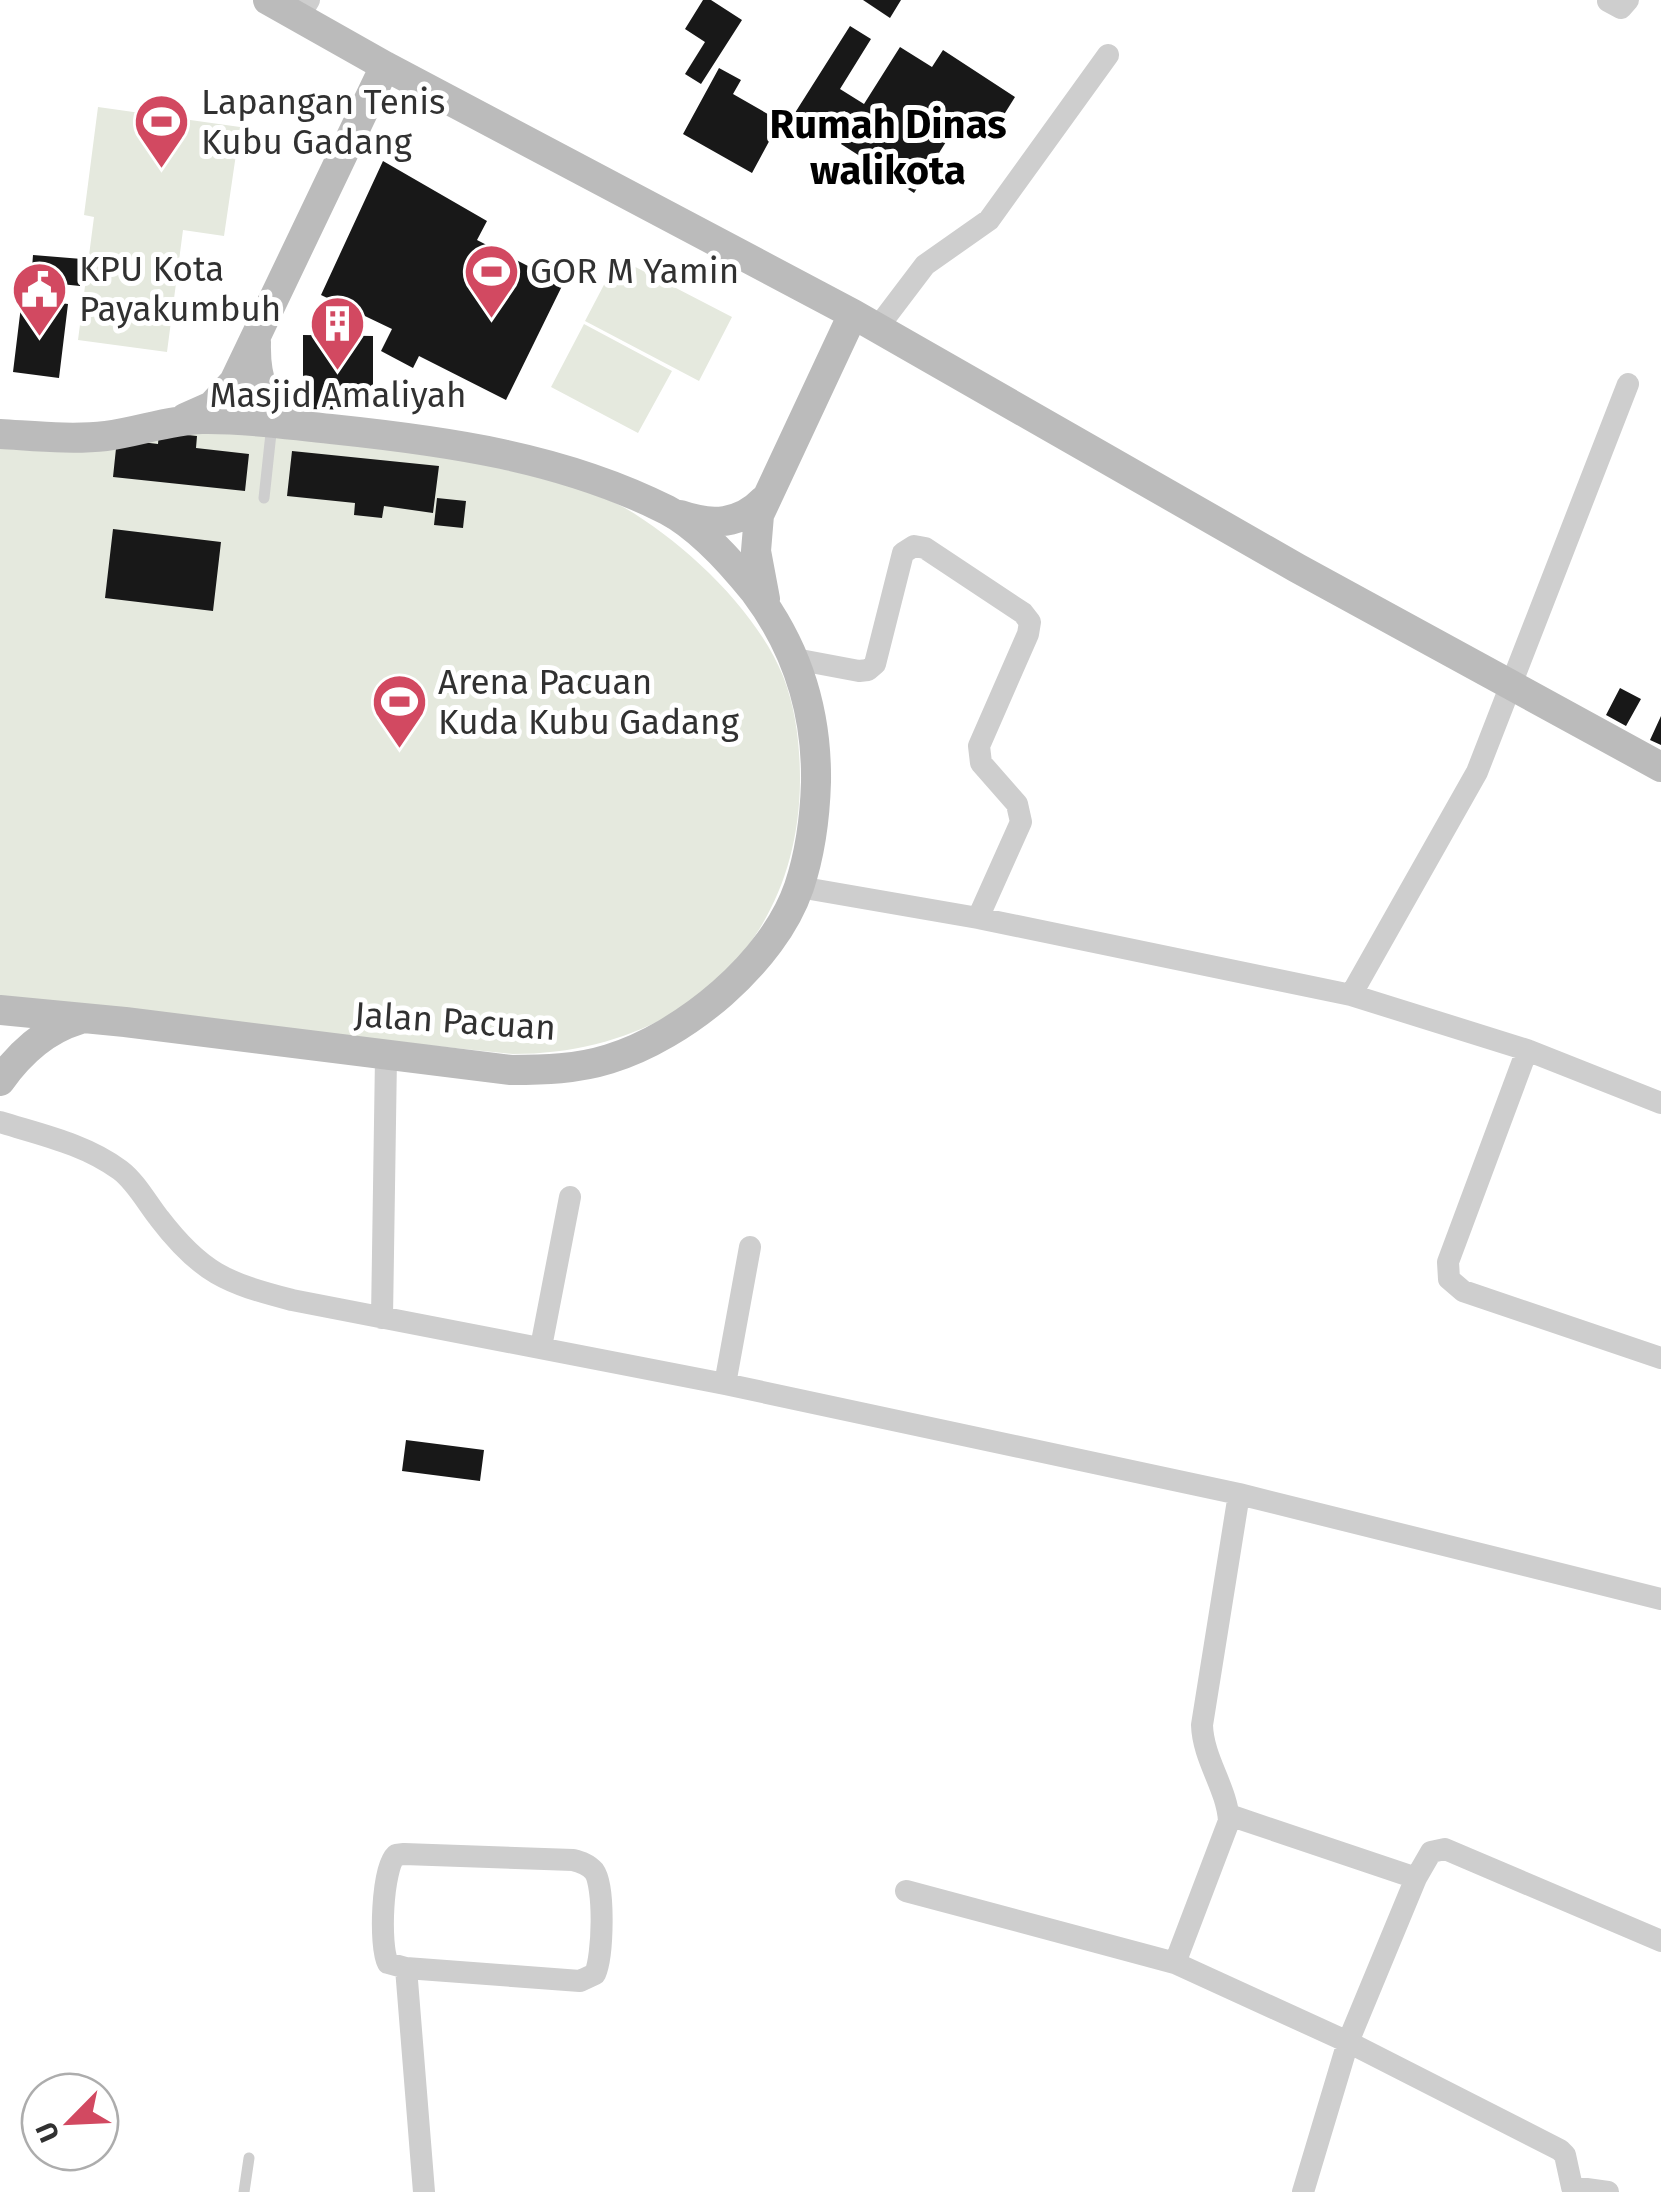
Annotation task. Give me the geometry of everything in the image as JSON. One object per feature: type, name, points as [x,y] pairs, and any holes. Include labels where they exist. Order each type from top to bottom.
[{"type":"street","points":[[268,0],[304,9],[385,66],[866,320],[1298,568],[1661,767]]},
{"type":"street","points":[[1608,1],[1621,8],[1628,0]]},
{"type":"street","points":[[769,611],[756,550],[764,500],[866,320],[925,265],[990,220],[1108,56]]},
{"type":"street","points":[[162,424],[199,413],[224,396],[256,342],[385,66]]},
{"type":"street","points":[[256,342],[258,379],[264,395],[287,425]]},
{"type":"street","points":[[1351,994],[1477,772],[1628,384]]},
{"type":"street","name":"Jalan Pacuan","points":[[0,434],[92,437],[200,419],[287,425],[483,449],[600,482],[670,512],[699,532],[769,611],[795,659],[812,723],[816,758],[812,824],[799,886],[788,914],[742,973],[677,1027],[632,1050],[584,1065],[537,1070],[386,1057],[125,1022],[0,1010]]},
{"type":"street","points":[[670,512],[690,519],[721,522],[744,516],[764,500]]},
{"type":"street","points":[[795,659],[859,670],[868,670],[875,664],[904,554],[914,546],[925,548],[1024,612],[1030,622],[1028,634],[980,746],[982,763],[1017,804],[1021,822],[978,918]]},
{"type":"street","points":[[799,886],[1351,994],[1526,1050],[1661,1104]]},
{"type":"street","points":[[0,1081],[22,1054],[49,1031],[80,1019]]},
{"type":"street","points":[[1526,1050],[1448,1262],[1449,1278],[1463,1292],[1661,1358]]},
{"type":"street","points":[[382,1318],[386,1057]]},
{"type":"street","points":[[0,1122],[87,1148],[124,1173],[184,1252],[206,1269],[244,1288],[725,1384],[1240,1494],[1661,1599]]},
{"type":"street","points":[[541,1347],[570,1197]]},
{"type":"street","points":[[725,1384],[750,1247]]},
{"type":"street","points":[[1176,1963],[1228,1828],[1229,1814],[1204,1745],[1202,1725],[1240,1494]]},
{"type":"street","points":[[1229,1814],[1416,1878]]},
{"type":"street","points":[[1303,2192],[1348,2042],[1416,1878],[1431,1852],[1445,1849],[1661,1941]]},
{"type":"street","points":[[396,1855],[573,1860],[593,1869],[599,1881],[598,1967],[589,1978],[580,1981],[406,1968],[388,1964],[382,1940],[388,1865],[396,1855]]},
{"type":"street","points":[[906,1891],[1176,1963],[1348,2042],[1560,2150],[1570,2184],[1576,2189],[1608,2192]]},
{"type":"street","points":[[406,1968],[424,2192]]},
{"type":"lane","points":[[264,498],[287,425]]},
{"type":"lane","points":[[244,2192],[249,2158]]},
{"type":"shaded area","points":[[98,107],[240,127],[224,236],[183,230],[167,352],[78,340],[94,217],[84,215]]},
{"type":"shaded area","points":[[618,258],[732,317],[699,381],[585,321]]},
{"type":"shaded area","points":[[584,324],[672,371],[638,433],[551,387]]},
{"type":"shaded area","name":"Arena Pacuan Kuda Kubu Gadang","points":[[188,430],[409,451],[562,484],[625,508],[695,559],[717,581],[756,627],[783,676],[796,728],[800,780],[794,840],[778,894],[752,941],[717,980],[675,1012],[626,1035],[572,1049],[513,1054],[0,1001],[0,439]]},
{"type":"building","points":[[703,0],[711,0],[742,20],[701,84],[685,74],[705,42],[685,29]]},
{"type":"building","points":[[863,0],[901,0],[890,18]]},
{"type":"building","name":"Rumah Dinas walikota","points":[[850,26],[871,39],[840,89],[864,104],[900,47],[932,67],[943,50],[1015,97],[995,129],[968,112],[962,122],[944,111],[934,128],[949,137],[914,193],[882,172],[872,187],[853,175],[863,158],[841,144],[857,120],[844,111],[831,132],[816,122],[805,139],[786,127]]},
{"type":"building","points":[[719,68],[741,80],[733,94],[780,121],[752,173],[683,134]]},
{"type":"building","points":[[383,161],[487,221],[477,240],[563,284],[506,400],[419,356],[413,368],[381,351],[392,329],[321,295]]},
{"type":"building","points":[[33,255],[82,259],[80,286],[31,281]]},
{"type":"building","name":"KPU Kota Payakumbuh","points":[[22,298],[68,304],[59,378],[13,372]]},
{"type":"building","name":"Masjid Amaliyah","points":[[303,335],[373,336],[373,410],[303,409]]},
{"type":"building","points":[[159,432],[197,436],[196,448],[249,454],[245,491],[113,477],[117,439],[158,444]]},
{"type":"building","points":[[292,451],[439,466],[433,513],[384,506],[382,518],[354,515],[355,503],[287,496]]},
{"type":"building","points":[[437,498],[466,501],[463,528],[434,525]]},
{"type":"building","points":[[113,529],[221,542],[213,611],[105,598]]},
{"type":"building","points":[[1620,688],[1641,699],[1626,726],[1606,715]]},
{"type":"building","points":[[1661,716],[1661,745],[1650,740]]},
{"type":"building","points":[[406,1440],[484,1450],[480,1481],[402,1471]]},
{"type":"place","name":"Lapangan Tenis Kubu Gadang","points":[[162,171]]},
{"type":"place","name":"GOR M Yamin","points":[[491,320]]},
{"type":"place","name":"KPU Kota Payakumbuh","points":[[40,338]]},
{"type":"place","name":"Masjid Amaliyah","points":[[338,373]]},
{"type":"place","name":"Arena Pacuan Kuda Kubu Gadang","points":[[399,751]]},
{"type":"district","name":"Rumah Dinas walikota","points":[[888,147]]}]
